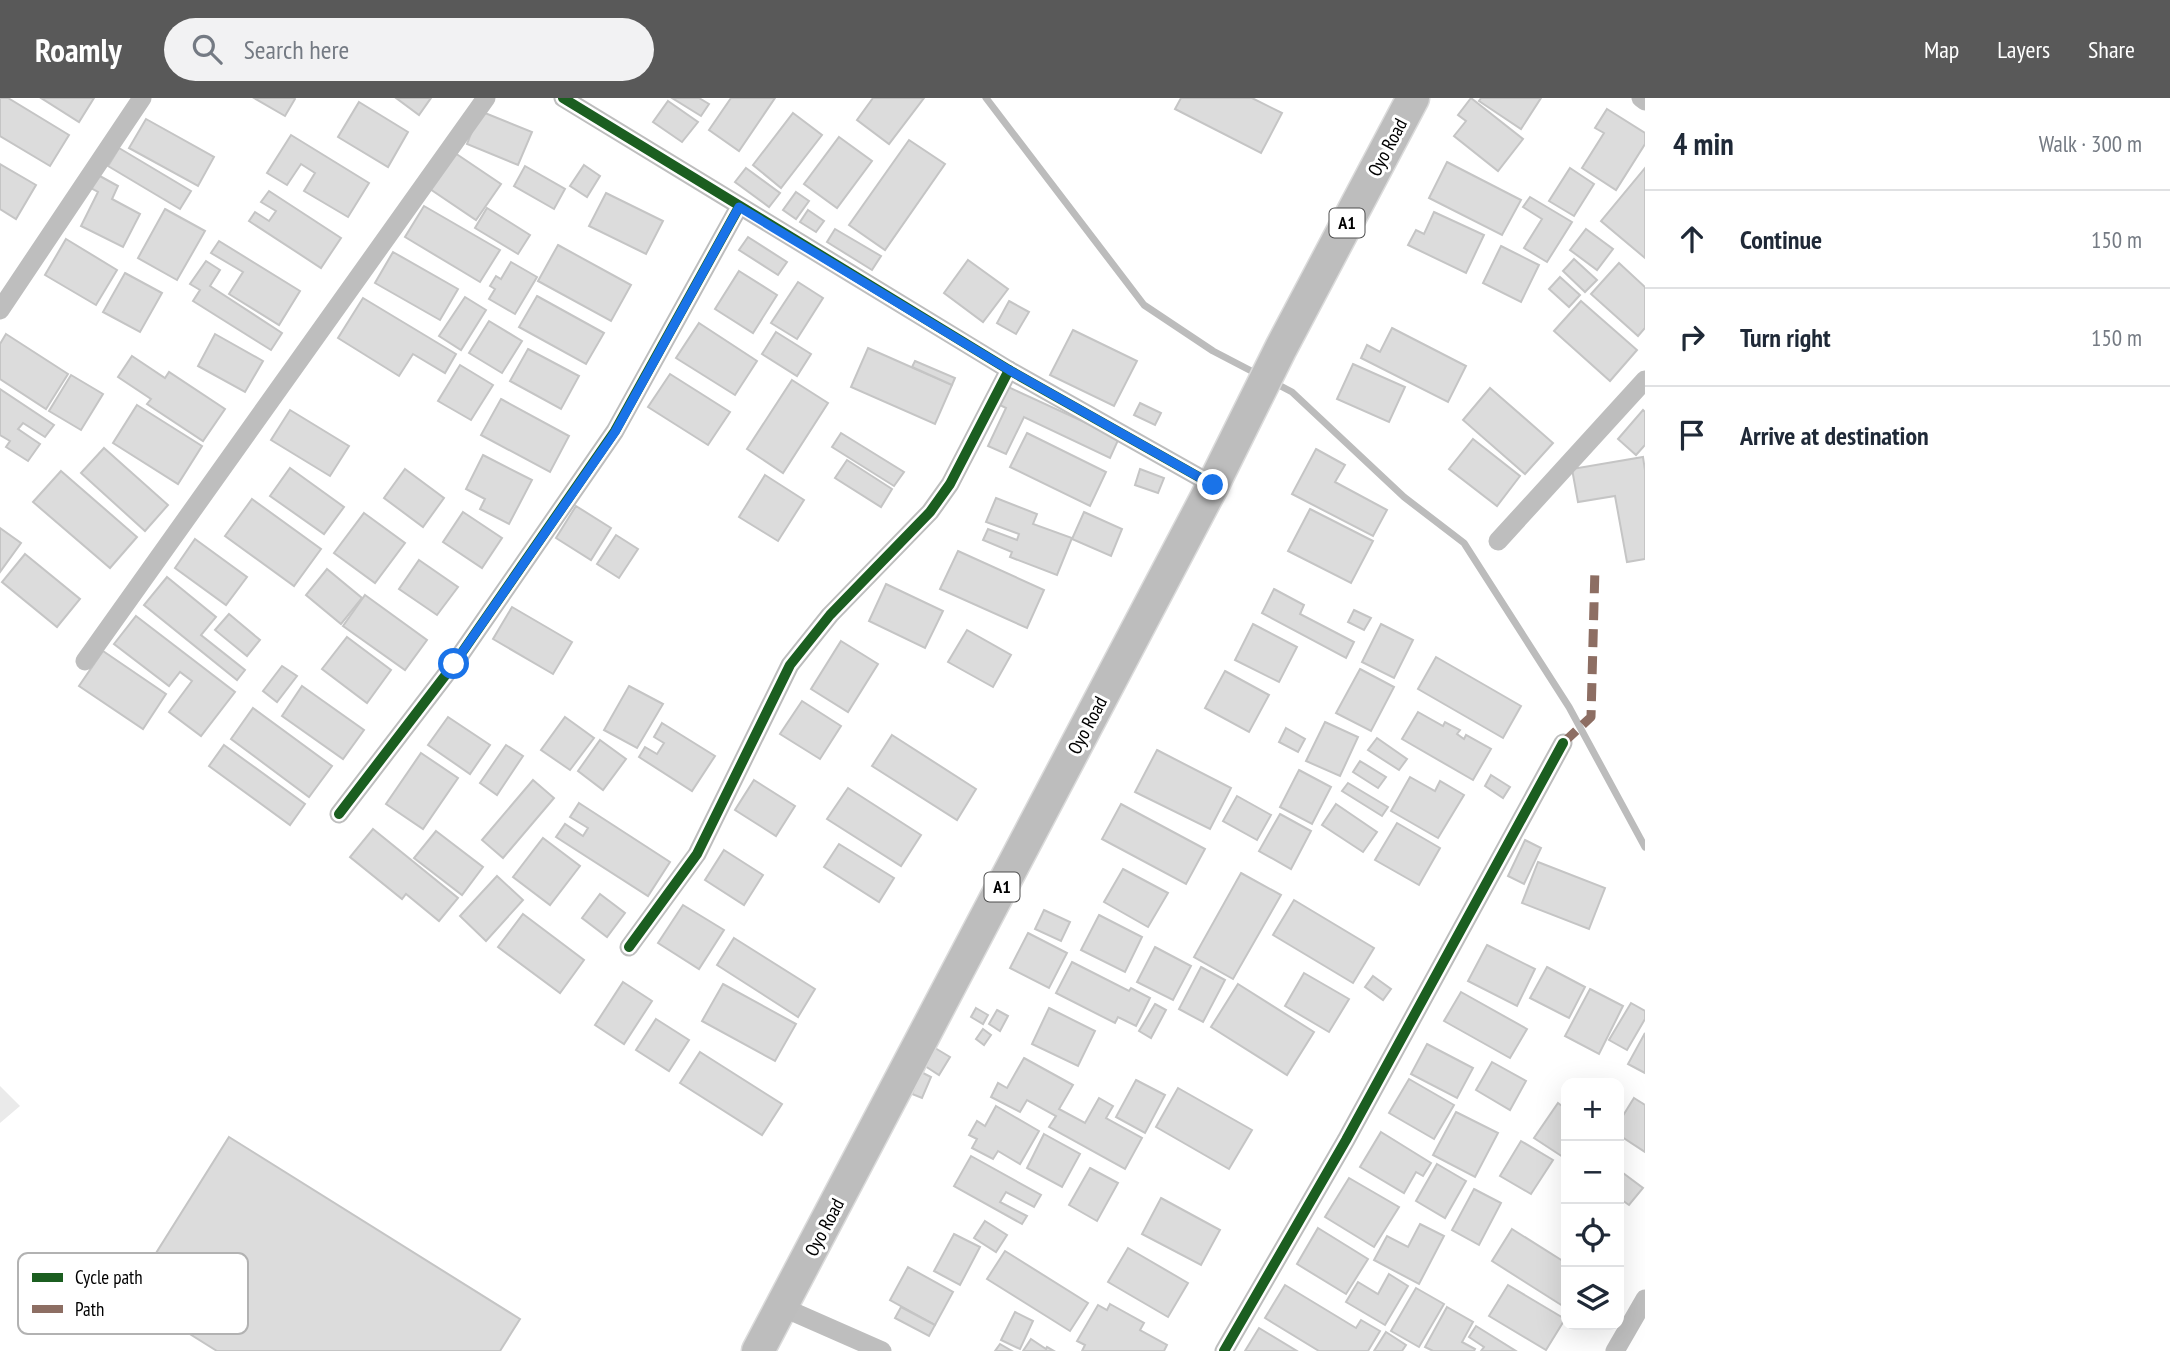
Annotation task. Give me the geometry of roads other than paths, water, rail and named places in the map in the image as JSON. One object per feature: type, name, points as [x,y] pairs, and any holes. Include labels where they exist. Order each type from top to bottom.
[{"type":"highway","name":"Oyo Road","points":[[758,1351],[1413,98]]},
{"type":"street","points":[[0,310],[142,98]]},
{"type":"street","points":[[85,661],[486,98]]},
{"type":"street","points":[[563,98],[1009,370],[1213,485]]},
{"type":"street","points":[[339,814],[454,664],[615,432],[739,207]]},
{"type":"street","points":[[629,947],[697,854],[790,665],[830,615],[930,512],[950,484],[1009,370]]},
{"type":"street","points":[[1498,541],[1645,380]]},
{"type":"street","points":[[1224,1351],[1353,1128],[1563,743]]},
{"type":"street","points":[[1615,1351],[1645,1299]]},
{"type":"street","points":[[782,1307],[882,1351]]},
{"type":"waterway","points":[[986,98],[1144,305],[1213,351],[1259,375]]},
{"type":"waterway","points":[[1273,382],[1292,392],[1404,497],[1464,543],[1569,707],[1645,847]]}]
